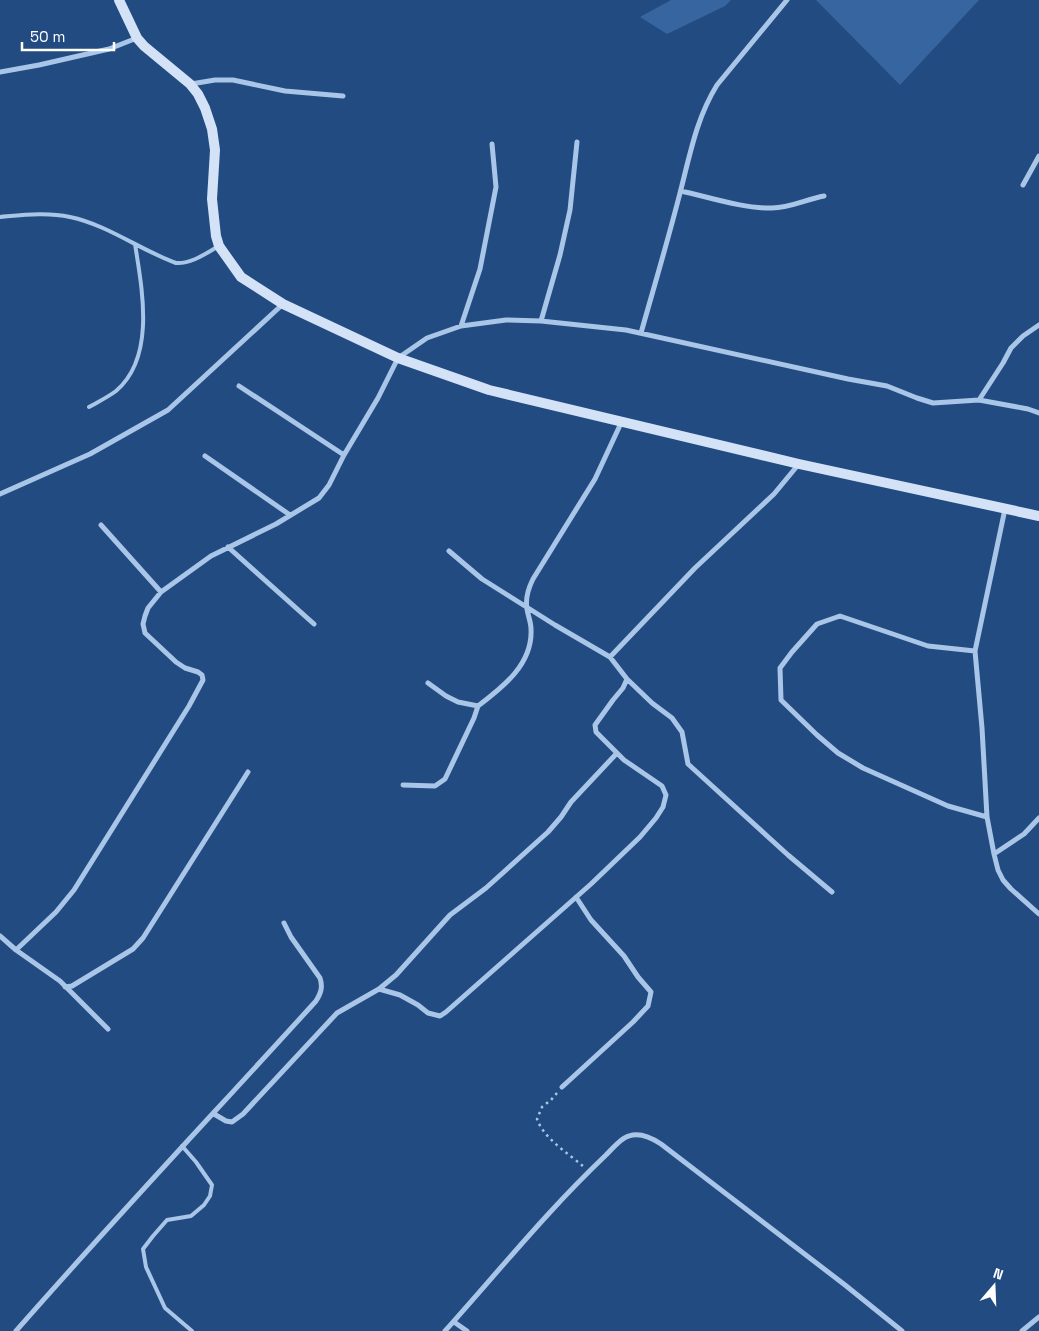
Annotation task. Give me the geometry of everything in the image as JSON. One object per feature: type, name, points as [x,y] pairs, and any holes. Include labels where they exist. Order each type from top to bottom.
[{"type":"street","points":[[119,0],[137,38],[190,84],[205,108],[212,129],[215,150],[212,199],[219,246],[241,277],[283,304],[398,358],[489,390],[799,464],[1039,516]]},
{"type":"street","points":[[641,334],[700,118],[709,98],[718,85],[787,0]]},
{"type":"street","points":[[0,72],[109,49],[137,38]]},
{"type":"street","points":[[190,84],[214,80],[233,80],[285,91],[343,96]]},
{"type":"street","points":[[541,321],[560,255],[570,210],[577,142]]},
{"type":"street","points":[[461,326],[480,269],[496,187],[492,144]]},
{"type":"street","points":[[1023,185],[1039,156]]},
{"type":"street","points":[[681,192],[744,205],[770,208],[787,207],[808,199],[824,196]]},
{"type":"street","points":[[0,494],[90,454],[168,410],[283,304]]},
{"type":"street","points":[[16,950],[56,912],[74,890],[189,706],[203,680],[202,675],[176,662],[145,633],[143,624],[148,608],[161,592],[211,556],[276,524],[319,498],[329,485],[344,455],[378,398],[398,358],[427,338],[461,326],[506,320],[541,321],[626,330],[848,380],[887,386],[933,402],[979,400],[1028,409],[1039,413]]},
{"type":"street","points":[[979,400],[1004,363],[1011,348],[1023,336],[1039,325]]},
{"type":"street","points":[[239,386],[344,455]]},
{"type":"street","points":[[403,785],[435,786],[446,778],[478,706],[503,686],[525,661],[532,627],[527,608],[527,592],[532,579],[595,479],[622,421]]},
{"type":"street","points":[[205,456],[290,515]]},
{"type":"street","points":[[610,657],[694,568],[774,494],[799,464]]},
{"type":"street","points":[[1005,508],[974,651],[981,720],[987,817],[998,870],[1011,889],[1039,914]]},
{"type":"street","points":[[101,525],[161,592]]},
{"type":"street","points":[[228,547],[314,624]]},
{"type":"street","points":[[449,551],[482,579],[610,657],[627,679],[652,703],[672,718],[682,732],[688,764],[788,855],[832,892]]},
{"type":"street","points":[[974,651],[928,646],[840,616],[817,624],[780,668],[782,700],[838,753],[863,768],[948,806],[987,817]]},
{"type":"street","points":[[379,989],[400,995],[428,1013],[440,1016],[576,897],[640,837],[656,818],[664,807],[666,800],[662,786],[624,760],[596,732],[595,725],[612,700],[624,688],[627,679]]},
{"type":"street","points":[[428,683],[458,702],[478,706]]},
{"type":"street","points":[[214,1114],[226,1121],[232,1122],[244,1114],[337,1013],[379,989],[396,975],[450,915],[486,888],[548,832],[571,802],[617,753]]},
{"type":"street","points":[[65,987],[72,986],[132,949],[143,938],[248,772]]},
{"type":"street","points":[[994,854],[1024,834],[1039,818]]},
{"type":"street","points":[[562,1087],[648,1006],[651,992],[624,956],[591,920],[576,897]]},
{"type":"street","points":[[16,1331],[80,1258],[316,1001],[321,992],[322,984],[320,978],[291,938],[284,923]]},
{"type":"street","points":[[0,936],[16,950],[58,979],[108,1029]]},
{"type":"street","points":[[445,1331],[589,1172],[627,1136],[637,1135],[651,1138],[661,1144],[838,1279],[902,1331]]},
{"type":"street","points":[[1022,1331],[1039,1316]]},
{"type":"street","points":[[454,1322],[467,1331]]},
{"type":"lane","points":[[0,217],[41,214],[68,216],[94,224],[168,260],[183,263],[219,246]]},
{"type":"lane","points":[[89,407],[115,391],[128,377],[137,360],[142,339],[143,307],[135,244]]},
{"type":"lane","points":[[182,1146],[212,1185],[210,1196],[204,1205],[191,1216],[167,1220],[152,1236],[143,1250],[146,1267],[166,1308],[192,1331]]},
{"type":"path","points":[[562,1087],[542,1107],[536,1119],[540,1128],[552,1140],[589,1172]]},
{"type":"shaded area","points":[[671,0],[731,0],[725,6],[667,34],[640,17]]},
{"type":"shaded area","points":[[816,0],[979,0],[900,85]]}]
